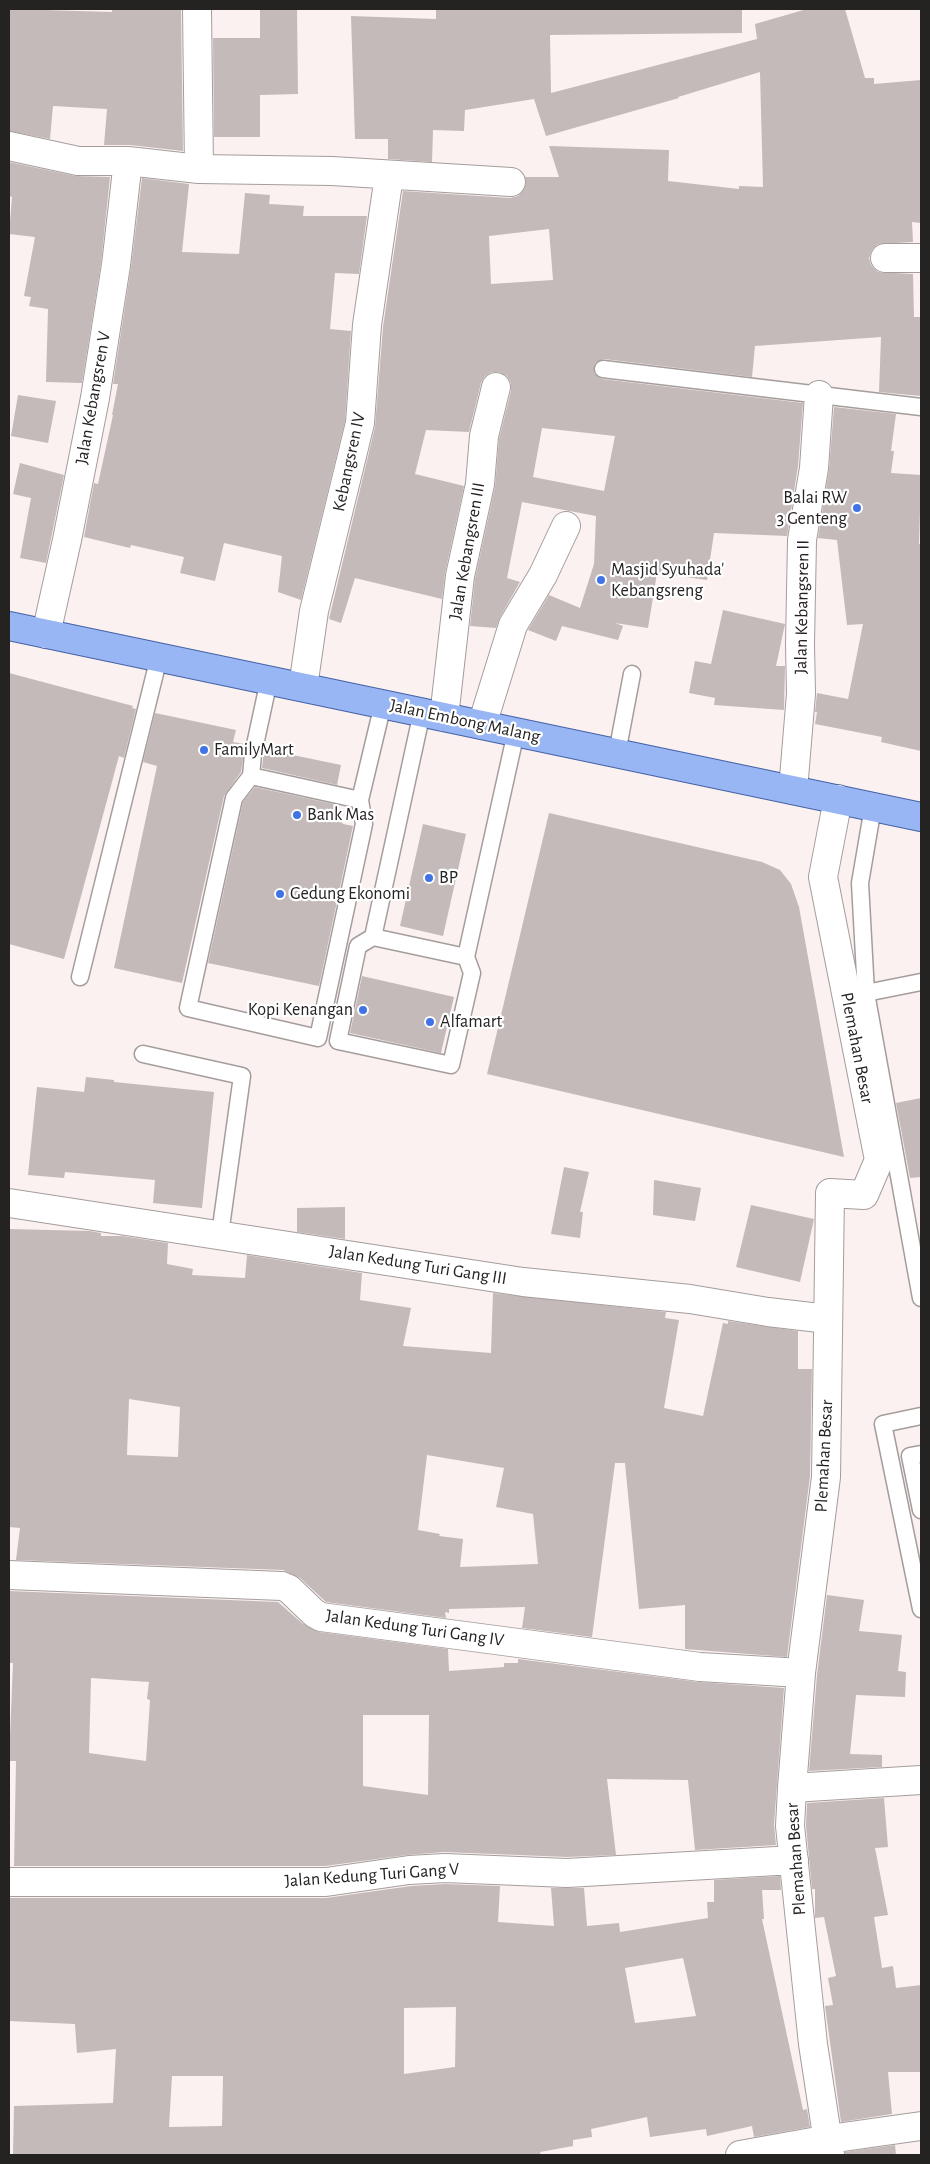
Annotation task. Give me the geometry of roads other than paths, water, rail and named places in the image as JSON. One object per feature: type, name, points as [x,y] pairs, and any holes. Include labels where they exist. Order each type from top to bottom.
[{"type":"main road","name":"Jalan Embong Malang","points":[[9,626],[921,817]]},
{"type":"street","points":[[197,9],[199,169]]},
{"type":"street","points":[[9,146],[78,161],[128,161],[199,169],[332,172],[511,182]]},
{"type":"street","name":"Jalan Kebangsren V","points":[[46,634],[95,398],[116,265],[128,161]]},
{"type":"street","name":"Kebangsren IV","points":[[303,687],[314,611],[360,423],[368,325],[389,176]]},
{"type":"street","points":[[885,258],[921,258]]},
{"type":"street","name":"Jalan Kebangsren III","points":[[433,715],[480,484],[484,436],[496,387]]},
{"type":"street","name":"Jalan Kebangsren II","points":[[793,790],[801,694],[802,540],[814,468],[819,395]]},
{"type":"street","points":[[482,725],[513,625],[543,575],[566,526]]},
{"type":"street","name":"Plemahan Besar","points":[[830,2147],[813,2044],[790,1826],[800,1673],[826,1476],[830,1193],[864,1195],[878,1160],[823,877],[838,800]]},
{"type":"street","name":"Jalan Kedung Turi Gang III","points":[[9,1202],[523,1282],[690,1299],[768,1312],[828,1319]]},
{"type":"street","name":"Jalan Kedung Turi Gang IV","points":[[9,1575],[282,1586],[289,1589],[314,1613],[321,1616],[700,1667],[800,1673]]},
{"type":"street","points":[[792,1788],[921,1780]]},
{"type":"street","name":"Jalan Kedung Turi Gang V","points":[[9,1882],[326,1882],[409,1870],[445,1868],[567,1873],[794,1860]]},
{"type":"street","points":[[740,2155],[830,2147],[921,2126]]},
{"type":"lane","points":[[603,369],[921,407]]},
{"type":"lane","points":[[80,977],[159,657]]},
{"type":"lane","points":[[617,753],[632,674]]},
{"type":"lane","points":[[269,680],[251,776],[234,798],[188,1008],[318,1038],[364,824],[360,800],[383,704]]},
{"type":"lane","points":[[373,937],[433,715]]},
{"type":"lane","points":[[466,957],[373,937],[358,946],[338,1040],[452,1065],[472,973],[466,957],[516,732]]},
{"type":"lane","points":[[251,776],[360,800]]},
{"type":"lane","points":[[873,807],[860,883],[866,993],[921,1298]]},
{"type":"lane","points":[[866,993],[921,982]]},
{"type":"lane","points":[[143,1054],[242,1076],[220,1234]]},
{"type":"lane","points":[[921,1416],[883,1424],[914,1537],[921,1609]]},
{"type":"lane","points":[[921,1454],[910,1456],[921,1510]]},
{"type":"place","name":"Balai RW 3 Genteng","points":[[857,508]]},
{"type":"place","name":"Masjid Syuhada' Kebangsreng","points":[[601,580]]},
{"type":"place","name":"FamilyMart","points":[[204,750]]},
{"type":"place","name":"Bank Mas","points":[[297,815]]},
{"type":"place","name":"BP","points":[[429,878]]},
{"type":"place","name":"Gedung Ekonomi","points":[[280,894]]},
{"type":"place","name":"Kopi Kenangan","points":[[363,1010]]},
{"type":"place","name":"Alfamart","points":[[430,1022]]}]
